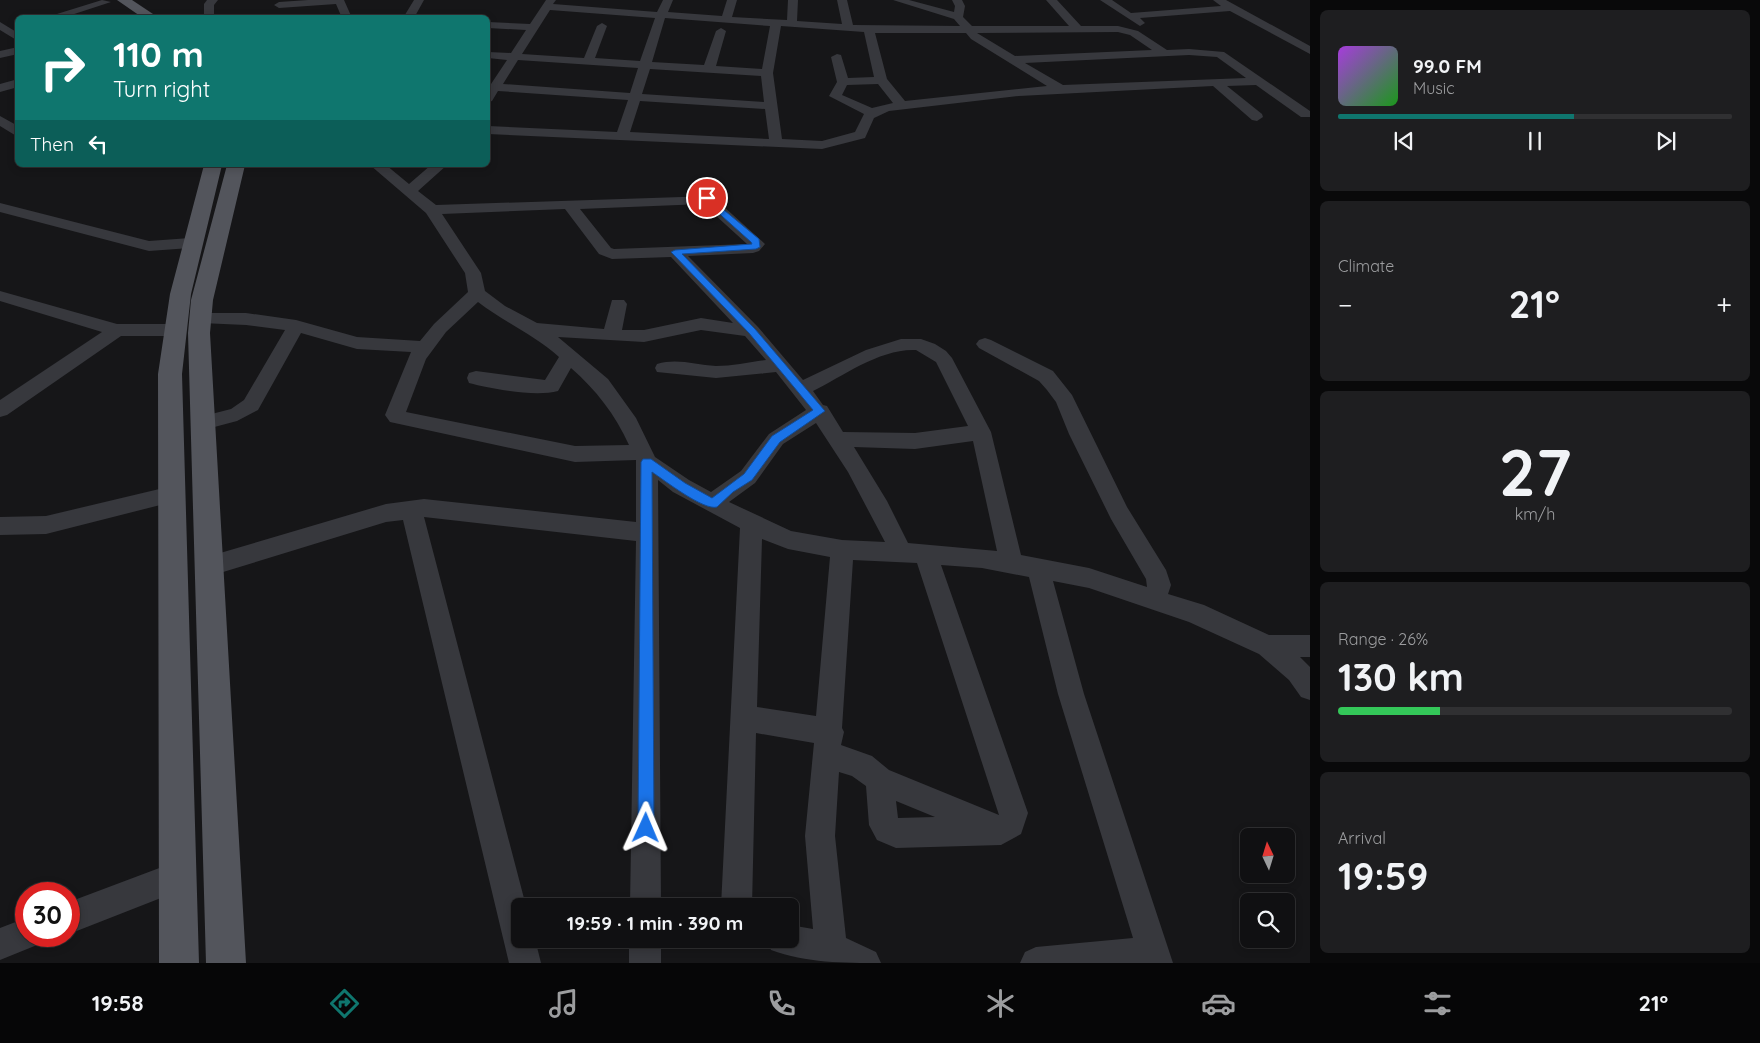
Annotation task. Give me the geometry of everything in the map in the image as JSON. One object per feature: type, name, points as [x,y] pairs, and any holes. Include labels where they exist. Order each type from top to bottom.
[{"type":"main road","points":[[123,0],[148,15]]},
{"type":"main road","points":[[104,1],[125,15]]},
{"type":"main road","points":[[179,963],[170,374],[172,330],[190,243],[212,167]]},
{"type":"main road","points":[[226,963],[199,332],[202,300],[235,167]]},
{"type":"street","points":[[209,15],[209,4],[213,0]]},
{"type":"street","points":[[410,15],[419,0]]},
{"type":"street","points":[[536,0],[610,12],[869,30],[968,31],[1077,28],[1118,30],[1134,33],[1166,47],[1184,52],[1220,54],[1306,114]]},
{"type":"street","points":[[610,12],[616,0]]},
{"type":"street","points":[[622,137],[661,15],[668,0]]},
{"type":"street","points":[[726,20],[732,0]]},
{"type":"street","points":[[792,25],[793,0]]},
{"type":"street","points":[[842,0],[848,28]]},
{"type":"street","points":[[898,0],[958,17],[968,31],[1011,60],[1060,89]]},
{"type":"street","points":[[957,0],[960,6],[958,17]]},
{"type":"street","points":[[1051,0],[1077,28]]},
{"type":"street","points":[[1105,0],[1152,31]]},
{"type":"street","points":[[1218,0],[1310,51]]},
{"type":"street","points":[[58,15],[104,1]]},
{"type":"street","points":[[279,7],[340,1],[346,15]]},
{"type":"street","points":[[490,91],[549,2]]},
{"type":"street","points":[[1129,16],[1230,8]]},
{"type":"street","points":[[776,24],[767,73],[776,142]]},
{"type":"street","points":[[490,25],[532,26]]},
{"type":"street","points":[[2,27],[15,26]]},
{"type":"street","points":[[588,62],[602,26]]},
{"type":"street","points":[[2,27],[15,36]]},
{"type":"street","points":[[869,30],[882,80],[902,106]]},
{"type":"street","points":[[710,69],[721,31]]},
{"type":"street","points":[[1011,60],[1166,47]]},
{"type":"street","points":[[0,55],[15,51]]},
{"type":"street","points":[[490,55],[767,73]]},
{"type":"street","points":[[837,57],[843,82],[835,96],[872,113]]},
{"type":"street","points":[[843,82],[882,80]]},
{"type":"street","points":[[490,130],[816,145],[849,140],[864,131],[867,118],[872,113],[902,106],[1001,93],[1261,81]]},
{"type":"street","points":[[1216,83],[1257,117]]},
{"type":"street","points":[[0,88],[15,84]]},
{"type":"street","points":[[490,91],[772,106]]},
{"type":"street","points":[[0,120],[15,132]]},
{"type":"street","points":[[380,167],[432,210],[473,273],[477,293],[499,310],[546,336],[601,384],[629,423],[644,457],[648,533],[646,898]]},
{"type":"street","points":[[409,191],[438,167]]},
{"type":"street","points":[[432,210],[569,204],[707,198],[757,244],[753,248],[612,254],[605,250],[569,204]]},
{"type":"street","points":[[0,207],[149,246],[190,243]]},
{"type":"street","points":[[675,252],[752,331],[820,411],[840,439],[885,515],[914,553],[1014,813],[1012,824],[1001,830],[896,833],[888,830],[884,824],[878,780]]},
{"type":"street","points":[[477,293],[440,328],[417,357],[395,410],[397,418],[575,454],[644,457],[680,486],[751,524],[788,540],[842,550],[914,553],[1025,565],[1089,578],[1195,613],[1268,646],[1298,672],[1310,688]]},
{"type":"street","points":[[0,296],[117,330],[172,330]]},
{"type":"street","points":[[612,335],[618,304]]},
{"type":"street","points":[[201,317],[246,319],[296,326],[357,343],[424,347]]},
{"type":"street","points":[[532,328],[612,335],[657,334],[701,324],[752,331]]},
{"type":"street","points":[[203,423],[237,414],[251,405],[296,326]]},
{"type":"street","points":[[0,410],[117,330]]},
{"type":"street","points":[[985,344],[1046,376],[1065,400],[1079,434],[1119,513],[1158,577],[1159,585],[1154,600]]},
{"type":"street","points":[[801,389],[892,346],[921,345],[932,349],[943,358],[982,432],[1025,565],[1071,694],[1155,957],[1036,963]]},
{"type":"street","points":[[476,378],[538,387],[551,386],[554,384],[560,368],[569,356]]},
{"type":"street","points":[[664,368],[683,367],[716,372],[781,365]]},
{"type":"street","points":[[713,504],[729,489],[748,477],[776,439],[820,411]]},
{"type":"street","points":[[840,439],[938,439],[982,432]]},
{"type":"street","points":[[1,527],[46,524],[172,494]]},
{"type":"street","points":[[210,566],[386,513],[410,509],[424,508],[648,533]]},
{"type":"street","points":[[410,509],[524,963]]},
{"type":"street","points":[[736,898],[751,524]]},
{"type":"street","points":[[831,948],[820,836],[829,743],[842,550]]},
{"type":"street","points":[[1268,646],[1310,646]]},
{"type":"street","points":[[743,718],[829,743],[869,769],[878,780],[1001,830]]},
{"type":"street","points":[[80,914],[178,876]]},
{"type":"street","points":[[0,944],[15,938]]},
{"type":"street","points":[[799,942],[831,948],[865,963]]},
{"type":"street","points":[[645,948],[645,963]]},
{"type":"route","points":[[646,828],[647,462],[680,486],[713,504],[729,489],[748,477],[762,455],[776,439],[820,411],[752,331],[675,252],[756,247],[756,241],[707,198]]}]
